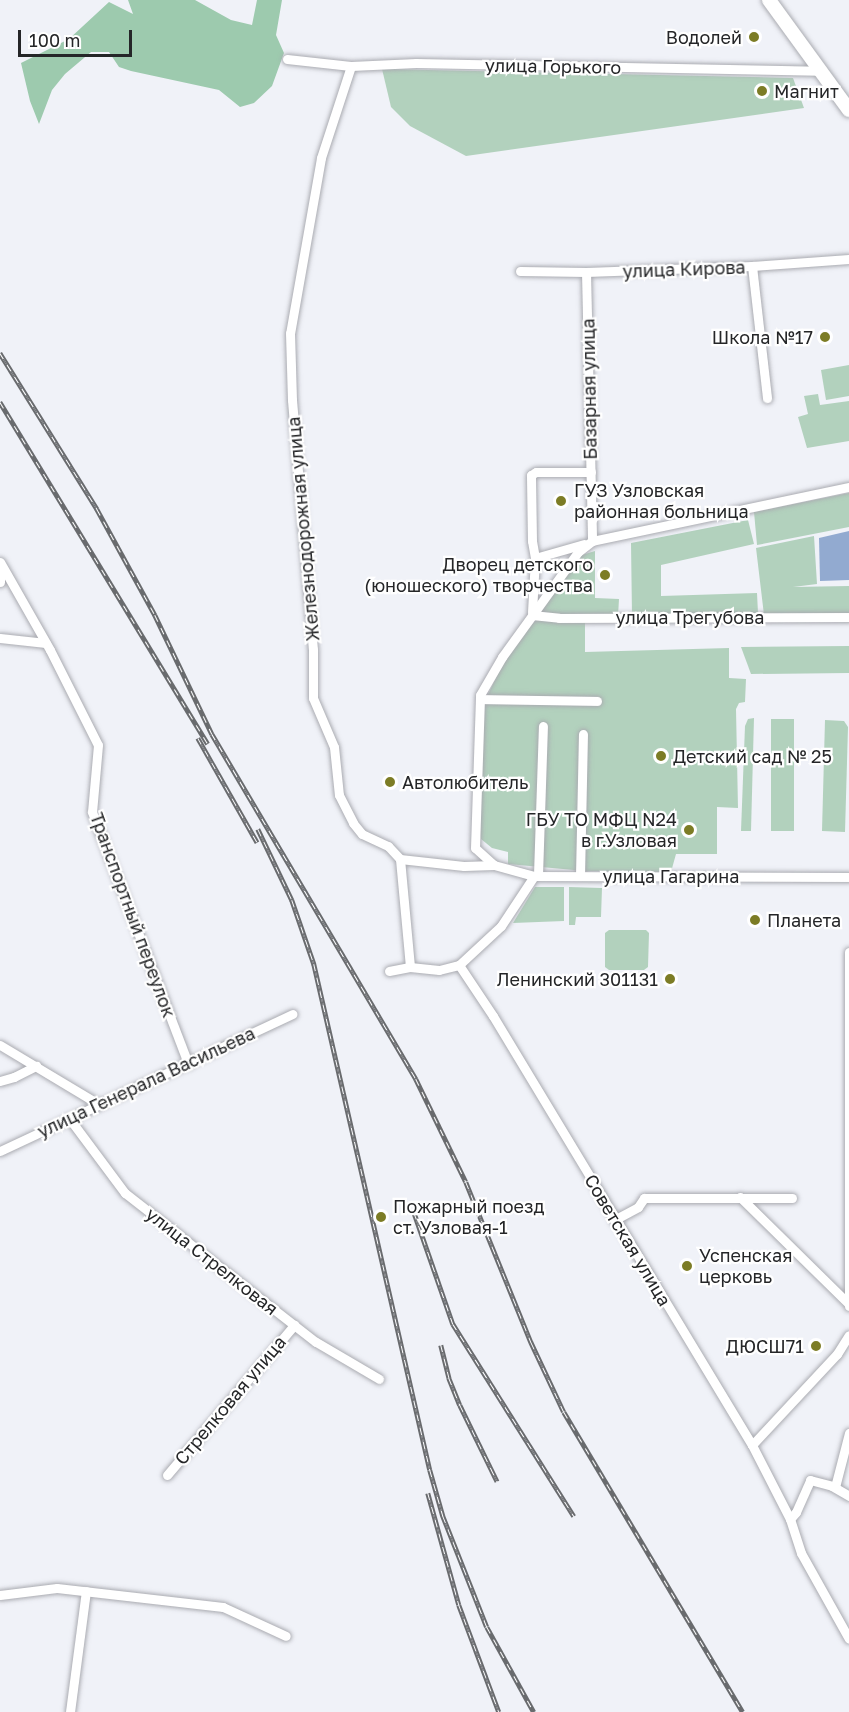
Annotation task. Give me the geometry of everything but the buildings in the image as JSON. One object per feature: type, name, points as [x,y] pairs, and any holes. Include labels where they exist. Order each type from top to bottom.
[{"type":"main road","points":[[770,0],[849,110]]},
{"type":"street","name":"улица Горького","points":[[287,59],[351,66],[417,63],[819,71]]},
{"type":"street","name":"Железнодорожная улица","points":[[351,66],[321,158],[290,333],[292,400],[313,650],[313,698],[334,747],[339,795],[353,823],[362,834],[388,846],[400,859]]},
{"type":"street","name":"улица Кирова","points":[[520,271],[586,272],[752,266],[849,259]]},
{"type":"street","points":[[752,266],[766,398]]},
{"type":"street","name":"Базарная улица","points":[[586,272],[592,541]]},
{"type":"street","points":[[532,615],[535,558],[532,541],[532,472],[591,472]]},
{"type":"street","points":[[535,558],[592,541],[849,487]]},
{"type":"street","points":[[494,865],[475,848],[480,699],[502,657],[578,552],[592,541]]},
{"type":"street","points":[[0,564],[0,582]]},
{"type":"street","points":[[0,564],[46,643]]},
{"type":"street","name":"улица Трегубова","points":[[532,615],[559,618],[849,617]]},
{"type":"street","points":[[0,638],[46,643]]},
{"type":"street","name":"Транспортный переулок","points":[[46,643],[98,745],[92,812],[188,1064]]},
{"type":"street","points":[[480,699],[597,700]]},
{"type":"street","points":[[389,971],[410,967],[439,970],[459,965],[501,926],[536,876],[543,726]]},
{"type":"street","points":[[580,876],[583,734]]},
{"type":"street","name":"улица Гагарина","points":[[400,859],[464,866],[494,865],[536,876],[849,877]]},
{"type":"street","points":[[400,859],[410,967]]},
{"type":"street","points":[[848,1304],[849,952]]},
{"type":"street","name":"Советская улица","points":[[459,965],[493,1016],[752,1445],[790,1519],[801,1553],[849,1639]]},
{"type":"street","name":"улица Генерала Васильева","points":[[0,1151],[292,1014]]},
{"type":"street","points":[[0,1045],[98,1104]]},
{"type":"street","points":[[0,1081],[36,1066]]},
{"type":"street","name":"улица Стрелковая","points":[[69,1118],[125,1193],[316,1342],[379,1379]]},
{"type":"street","points":[[740,1197],[848,1304]]},
{"type":"street","points":[[615,1220],[638,1207],[644,1198],[792,1198]]},
{"type":"street","name":"Стрелковая улица","points":[[167,1475],[294,1325]]},
{"type":"street","points":[[752,1445],[837,1354],[849,1335]]},
{"type":"street","points":[[834,1487],[849,1434]]},
{"type":"street","points":[[790,1519],[796,1512],[810,1480],[834,1487],[849,1496]]},
{"type":"street","points":[[0,1595],[57,1588],[223,1607],[286,1636]]},
{"type":"street","points":[[70,1712],[86,1592]]},
{"type":"green space","points":[[128,0],[195,0],[231,20],[252,25],[257,0],[282,0],[276,35],[284,53],[272,86],[254,103],[240,107],[219,90],[131,71],[119,67],[109,52],[91,52],[65,74],[52,90],[39,124],[30,101],[21,63],[69,39],[109,2],[133,14]]},
{"type":"green space","points":[[382,69],[793,78],[804,108],[466,156],[410,126],[391,107]]},
{"type":"green space","points":[[849,365],[849,396],[826,400],[821,370]]},
{"type":"green space","points":[[818,394],[820,405],[849,401],[849,441],[807,448],[798,417],[808,414],[804,396]]},
{"type":"green space","points":[[849,493],[849,527],[757,545],[754,512]]},
{"type":"green space","points":[[748,520],[754,544],[661,565],[661,596],[757,593],[758,613],[632,616],[631,543]]},
{"type":"green space","points":[[814,536],[817,584],[793,587],[849,586],[849,615],[764,615],[756,548]]},
{"type":"green space","points":[[595,551],[595,598],[619,599],[618,616],[536,615],[582,555]]},
{"type":"green space","points":[[536,620],[585,622],[585,652],[729,648],[729,678],[746,679],[745,702],[739,703],[736,709],[738,808],[717,807],[717,854],[676,854],[671,872],[585,871],[508,864],[508,852],[492,848],[481,839],[479,831],[483,705],[503,663],[520,637]]},
{"type":"green space","points":[[849,646],[849,673],[751,674],[741,647]]},
{"type":"green space","points":[[754,718],[751,831],[741,831],[745,726],[748,719]]},
{"type":"green space","points":[[771,719],[794,719],[794,831],[771,831]]},
{"type":"green space","points":[[825,720],[844,721],[848,727],[845,832],[822,831]]},
{"type":"green space","points":[[535,887],[564,887],[564,921],[513,923]]},
{"type":"green space","points":[[569,887],[602,888],[601,917],[576,917],[575,925],[569,925]]},
{"type":"green space","points":[[609,930],[646,930],[649,933],[648,967],[644,970],[609,970],[605,967],[605,933]]},
{"type":"water","points":[[849,531],[849,580],[820,581],[819,538]]},
{"type":"railway","points":[[0,353],[97,509],[155,615],[212,734],[416,1079],[466,1182],[531,1342],[564,1412],[743,1712]]},
{"type":"railway","points":[[0,402],[208,744]]},
{"type":"railway","points":[[198,738],[257,842]]},
{"type":"railway","points":[[258,829],[292,900],[314,964],[430,1470],[443,1516],[487,1627],[534,1712]]},
{"type":"railway","points":[[414,1212],[453,1324],[574,1516]]},
{"type":"railway","points":[[441,1345],[449,1378],[460,1405],[497,1481]]},
{"type":"railway","points":[[428,1493],[459,1605],[499,1712]]},
{"type":"place","name":"Водолей","points":[[754,37]]},
{"type":"place","name":"Магнит","points":[[762,91]]},
{"type":"place","name":"Школа №17","points":[[825,337]]},
{"type":"place","name":"ГУЗ Узловская районная больница","points":[[561,501]]},
{"type":"place","name":"Дворец детского (юношеского) творчества","points":[[605,575]]},
{"type":"place","name":"Детский сад № 25","points":[[661,756]]},
{"type":"place","name":"Автолюбитель","points":[[390,782]]},
{"type":"place","name":"ГБУ ТО МФЦ N24 в г.Узловая","points":[[689,830]]},
{"type":"place","name":"Планета","points":[[755,920]]},
{"type":"place","name":"Ленинский 301131","points":[[670,979]]},
{"type":"place","name":"Пожарный поезд ст. Узловая-1","points":[[381,1217]]},
{"type":"place","name":"Успенская церковь","points":[[687,1266]]},
{"type":"place","name":"ДЮСШ71","points":[[816,1346]]}]
